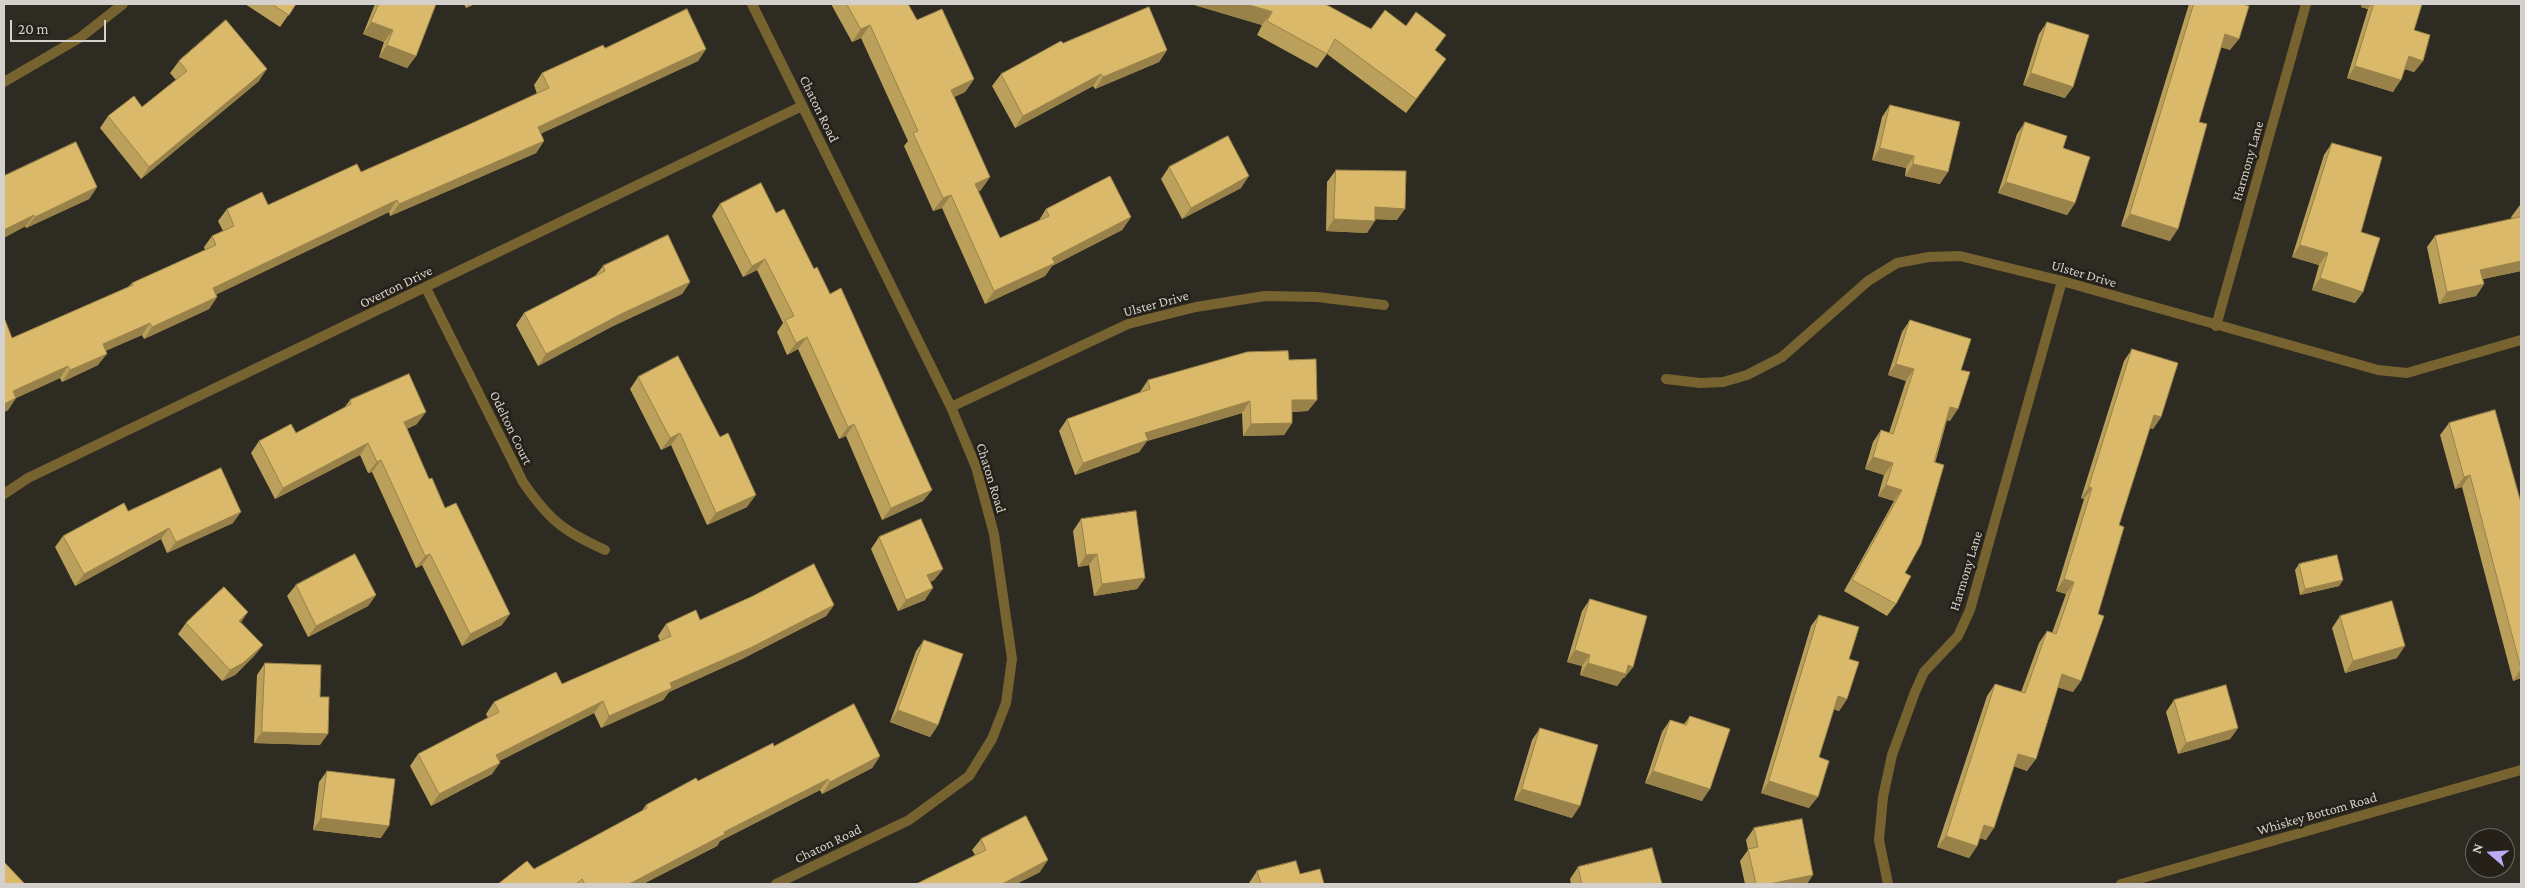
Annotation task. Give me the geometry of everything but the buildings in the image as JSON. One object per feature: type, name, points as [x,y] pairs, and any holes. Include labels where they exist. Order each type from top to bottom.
[{"type":"street","points":[[4,82],[81,37],[123,4]]},
{"type":"street","name":"Chaton Road","points":[[752,4],[951,407],[976,466],[994,534],[1012,659],[1006,703],[992,739],[969,776],[909,820],[776,884]]},
{"type":"street","name":"Harmony Lane","points":[[2216,326],[2306,4]]},
{"type":"street","name":"Overton Drive","points":[[4,494],[28,478],[802,106]]},
{"type":"street","name":"Ulster Drive","points":[[1666,379],[1700,383],[1723,382],[1747,375],[1782,357],[1868,281],[1896,263],[1929,257],[1960,256],[2062,281],[2216,326],[2378,370],[2408,373],[2521,340]]},
{"type":"street","name":"Harmony Lane","points":[[1888,884],[1880,840],[1883,798],[1892,755],[1924,672],[1958,636],[1970,610],[2062,281]]},
{"type":"street","name":"Odelton Court","points":[[426,288],[523,482],[542,510],[571,535],[605,550]]},
{"type":"street","name":"Ulster Drive","points":[[951,407],[1128,324],[1196,307],[1265,296],[1317,297],[1384,305]]},
{"type":"street","name":"Whiskey Bottom Road","points":[[2121,884],[2521,770]]}]
